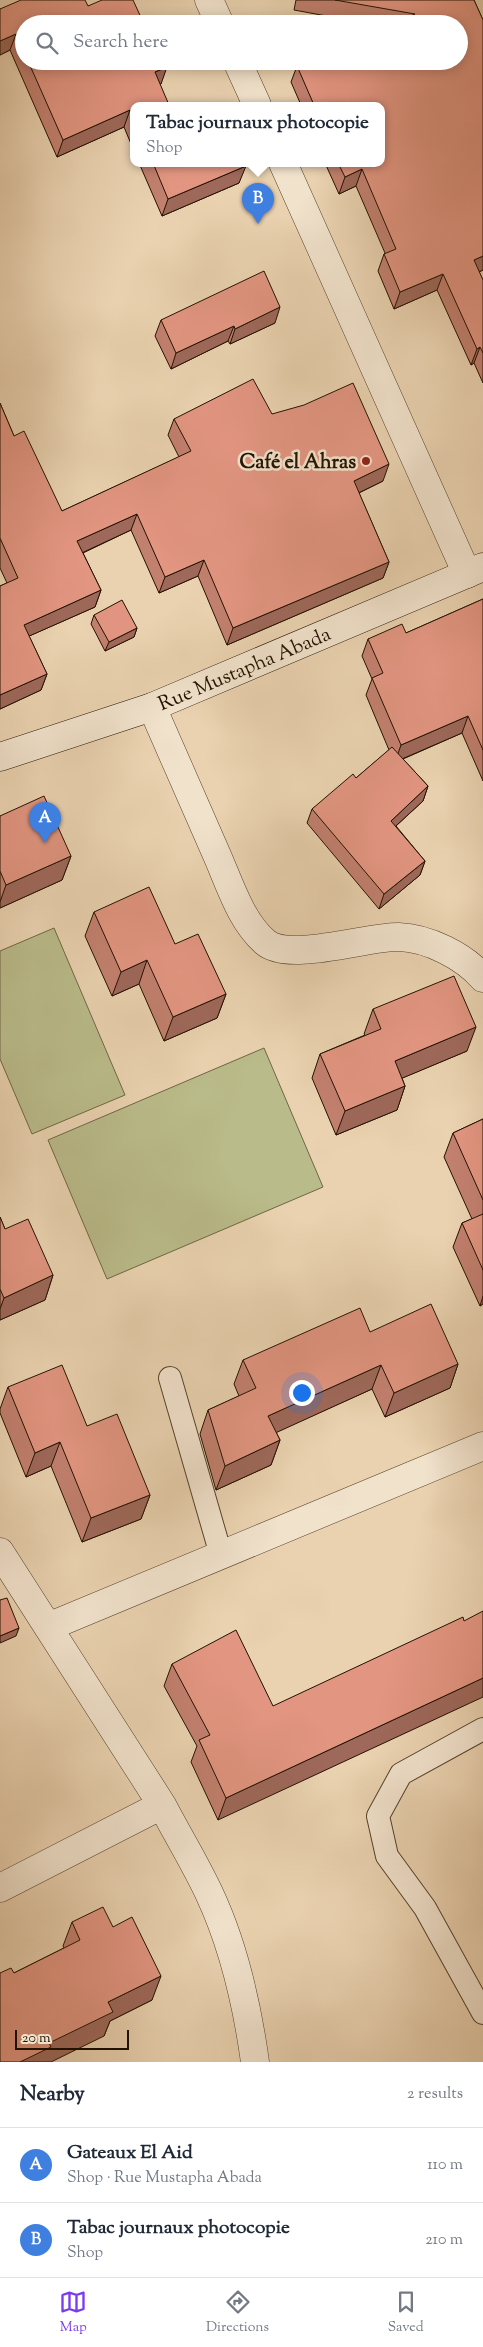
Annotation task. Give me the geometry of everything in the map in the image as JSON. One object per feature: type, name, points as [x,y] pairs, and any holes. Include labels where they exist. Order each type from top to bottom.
[{"type":"street","points":[[210,0],[216,15]]},
{"type":"street","points":[[241,70],[256,102]]},
{"type":"street","points":[[284,167],[475,570]]},
{"type":"street","name":"Rue Mustapha Abada","points":[[0,757],[152,707],[475,570]]},
{"type":"street","points":[[152,707],[243,913],[266,944],[282,949],[300,950],[400,937],[429,944],[454,955],[483,978]]},
{"type":"street","points":[[48,1627],[483,1446]]},
{"type":"street","points":[[0,1552],[162,1805],[209,1892],[227,1936],[249,2021],[255,2062]]},
{"type":"street","points":[[0,1888],[162,1805]]},
{"type":"lane","points":[[170,1378],[221,1555]]},
{"type":"lane","points":[[483,1729],[401,1774],[378,1816],[387,1856],[426,1908],[483,2013]]},
{"type":"green space","points":[[54,928],[125,1095],[32,1134],[0,1059],[0,951]]},
{"type":"green space","points":[[264,1048],[323,1187],[107,1279],[48,1140]]},
{"type":"building","points":[[21,0],[85,0],[88,6],[102,0],[133,0],[140,15],[15,15],[15,34],[0,41],[0,9]]},
{"type":"building","points":[[335,0],[474,0],[483,20],[483,256],[474,260],[483,280],[483,353],[480,347],[477,349],[443,274],[400,292],[384,254],[396,249],[362,169],[345,177],[340,167],[385,167],[385,102],[313,102],[299,70],[468,70],[468,15],[413,15],[415,14]]},
{"type":"building","points":[[32,70],[160,70],[155,72],[168,102],[130,102],[130,110],[63,140]]},
{"type":"building","points":[[155,167],[244,167],[168,199]]},
{"type":"building","points":[[264,271],[280,307],[235,329],[234,326],[176,353],[161,320]]},
{"type":"building","points":[[253,379],[272,414],[304,405],[353,383],[389,464],[354,481],[389,562],[233,628],[204,560],[165,577],[137,514],[77,541],[101,590],[24,625],[47,674],[0,695],[0,586],[18,578],[0,538],[0,403],[14,436],[24,431],[62,511],[191,451],[174,419]]},
{"type":"building","points":[[483,599],[483,750],[468,716],[401,745],[372,678],[383,673],[368,639],[402,624],[406,633]]},
{"type":"building","points":[[122,600],[137,628],[109,642],[94,615]]},
{"type":"building","points":[[392,747],[428,786],[391,821],[425,861],[384,894],[312,809],[353,774],[356,778]]},
{"type":"building","points":[[44,796],[71,856],[6,885],[0,871],[0,816]]},
{"type":"building","points":[[149,887],[175,944],[198,934],[226,994],[173,1017],[147,960],[121,972],[94,912]]},
{"type":"building","points":[[454,976],[476,1027],[395,1061],[405,1086],[345,1111],[320,1054],[381,1029],[373,1009]]},
{"type":"building","points":[[483,1119],[483,1200],[453,1133]]},
{"type":"building","points":[[483,1214],[483,1270],[462,1223]]},
{"type":"building","points":[[0,1217],[5,1229],[28,1219],[53,1275],[4,1298],[0,1289]]},
{"type":"building","points":[[431,1304],[458,1364],[394,1393],[381,1365],[268,1416],[280,1440],[225,1466],[208,1410],[256,1388],[243,1360],[360,1308],[370,1332]]},
{"type":"building","points":[[62,1365],[87,1426],[117,1414],[150,1495],[91,1518],[60,1442],[35,1453],[8,1387]]},
{"type":"building","points":[[7,1598],[19,1628],[0,1636],[0,1600]]},
{"type":"building","points":[[483,1611],[483,1678],[226,1798],[199,1740],[210,1735],[172,1664],[236,1630],[273,1706],[463,1617],[464,1621]]},
{"type":"building","points":[[103,1907],[113,1927],[132,1917],[161,1976],[108,2002],[113,2012],[49,2043],[51,2047],[20,2062],[0,2062],[0,1973],[11,1968],[14,1973],[80,1940],[72,1922]]},
{"type":"place","name":"Tabac journaux photocopie","points":[[258,224]]},
{"type":"place","name":"Café el Ahras","points":[[366,461]]},
{"type":"place","name":"Gateaux El Aid","points":[[45,843]]}]
